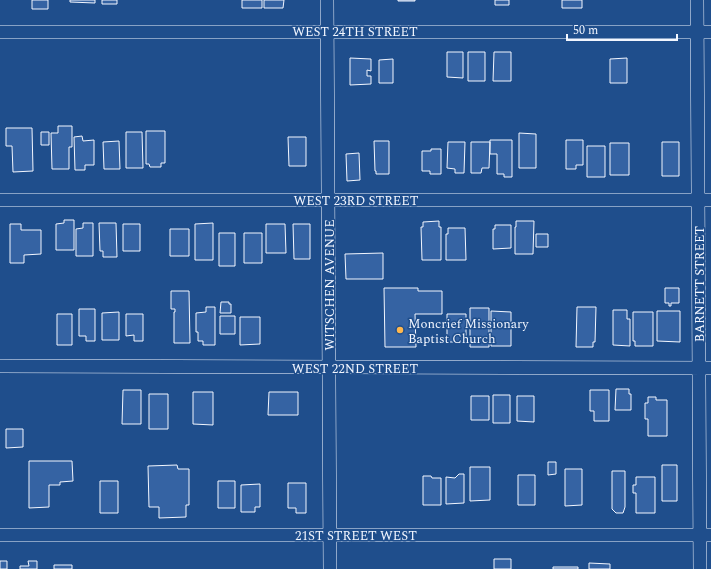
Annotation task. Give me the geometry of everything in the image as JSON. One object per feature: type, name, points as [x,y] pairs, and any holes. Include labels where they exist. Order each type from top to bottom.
[{"type":"street","name":"WITSCHEN AVENUE","points":[[328,0],[330,569]]},
{"type":"street","name":"BARNETT STREET","points":[[697,0],[705,200],[705,535],[700,569]]},
{"type":"street","name":"WEST 24TH STREET","points":[[0,32],[711,32]]},
{"type":"street","name":"WEST 23RD STREET","points":[[0,200],[705,200]]},
{"type":"street","name":"WEST 22ND STREET","points":[[0,366],[705,368]]},
{"type":"street","name":"21ST STREET WEST","points":[[0,535],[705,535]]},
{"type":"building","points":[[32,0],[48,0],[48,9],[32,9]]},
{"type":"building","points":[[70,0],[95,0],[95,3],[70,2]]},
{"type":"building","points":[[102,0],[117,0],[117,4],[102,4]]},
{"type":"building","points":[[242,0],[262,0],[262,8],[242,8]]},
{"type":"building","points":[[264,0],[284,0],[283,8],[264,8]]},
{"type":"building","points":[[415,0],[415,1],[398,1]]},
{"type":"building","points":[[495,0],[509,0],[509,5],[495,5]]},
{"type":"building","points":[[562,0],[582,0],[582,8],[562,8]]},
{"type":"building","points":[[447,52],[463,52],[463,78],[447,77]]},
{"type":"building","points":[[468,52],[485,52],[485,81],[468,81]]},
{"type":"building","points":[[494,52],[511,52],[511,81],[493,81]]},
{"type":"building","points":[[350,58],[371,59],[371,71],[367,70],[367,76],[371,76],[371,84],[350,85]]},
{"type":"building","points":[[627,58],[627,83],[610,83],[610,59]]},
{"type":"building","points":[[393,59],[393,83],[379,83],[379,60]]},
{"type":"building","points":[[58,126],[72,126],[72,147],[69,147],[69,169],[52,169],[51,133],[58,133]]},
{"type":"building","points":[[6,128],[32,128],[33,171],[13,172],[12,146],[6,146]]},
{"type":"building","points":[[146,131],[165,131],[165,163],[161,163],[161,167],[150,167],[149,164],[146,164]]},
{"type":"building","points":[[41,132],[49,132],[49,145],[41,145]]},
{"type":"building","points":[[126,132],[142,132],[143,168],[126,168]]},
{"type":"building","points":[[519,133],[536,134],[536,168],[519,168]]},
{"type":"building","points":[[82,136],[83,141],[94,140],[94,165],[85,165],[85,170],[75,170],[74,137]]},
{"type":"building","points":[[288,137],[306,137],[306,166],[289,166]]},
{"type":"building","points":[[490,140],[512,140],[512,177],[504,177],[504,174],[497,174],[497,154],[490,154]]},
{"type":"building","points":[[566,140],[583,140],[583,165],[576,165],[576,169],[566,169]]},
{"type":"building","points":[[119,141],[120,169],[104,169],[103,142]]},
{"type":"building","points":[[374,141],[389,141],[389,174],[376,174]]},
{"type":"building","points":[[448,142],[465,142],[464,173],[455,173],[455,169],[447,168]]},
{"type":"building","points":[[471,142],[490,142],[489,168],[482,168],[481,173],[471,173]]},
{"type":"building","points":[[662,142],[679,142],[679,176],[662,176]]},
{"type":"building","points":[[610,143],[629,143],[629,175],[610,175]]},
{"type":"building","points":[[587,146],[605,146],[605,177],[587,177]]},
{"type":"building","points":[[431,149],[441,149],[441,174],[430,174],[430,171],[422,171],[422,151],[431,151]]},
{"type":"building","points":[[359,153],[360,180],[347,181],[346,154]]},
{"type":"building","points":[[64,220],[74,220],[74,250],[56,250],[56,224],[64,223]]},
{"type":"building","points":[[439,221],[439,227],[441,227],[441,260],[422,260],[421,227],[423,227],[423,222]]},
{"type":"building","points":[[516,221],[534,221],[533,254],[515,254]]},
{"type":"building","points":[[83,223],[93,223],[93,256],[76,256],[76,229],[83,228]]},
{"type":"building","points":[[99,223],[116,223],[117,257],[103,257],[103,251],[100,251]]},
{"type":"building","points":[[213,223],[213,260],[195,260],[195,224]]},
{"type":"building","points":[[10,224],[21,224],[21,230],[41,230],[41,254],[24,255],[24,263],[10,263]]},
{"type":"building","points":[[123,224],[140,224],[140,251],[123,251]]},
{"type":"building","points":[[266,224],[285,224],[286,253],[266,253]]},
{"type":"building","points":[[293,224],[310,224],[310,259],[294,259]]},
{"type":"building","points":[[495,225],[511,225],[511,248],[493,249],[493,229],[495,229]]},
{"type":"building","points":[[448,228],[465,228],[466,260],[446,260],[446,234],[448,234]]},
{"type":"building","points":[[170,229],[189,229],[189,256],[170,256]]},
{"type":"building","points":[[219,233],[235,233],[235,266],[219,266]]},
{"type":"building","points":[[244,233],[262,233],[262,263],[244,263]]},
{"type":"building","points":[[536,234],[548,234],[548,247],[536,247]]},
{"type":"building","points":[[383,253],[383,279],[346,279],[345,254]]},
{"type":"building","name":"Moncrief Missionary Baptist Church","points":[[384,288],[418,288],[418,291],[442,291],[442,314],[415,314],[416,347],[385,347]]},
{"type":"building","points":[[665,288],[679,288],[679,303],[671,303],[671,306],[669,306],[669,303],[665,303]]},
{"type":"building","points":[[171,291],[189,291],[190,343],[174,343],[175,309],[171,309]]},
{"type":"building","points":[[221,302],[229,302],[229,304],[231,304],[231,313],[220,313]]},
{"type":"building","points":[[206,307],[215,307],[215,345],[203,345],[203,341],[198,341],[198,332],[196,332],[196,313],[206,312]]},
{"type":"building","points":[[577,307],[596,307],[595,342],[593,342],[593,347],[576,347]]},
{"type":"building","points":[[470,308],[489,308],[489,347],[470,347]]},
{"type":"building","points":[[79,309],[95,309],[95,341],[86,341],[86,336],[79,336]]},
{"type":"building","points":[[613,310],[627,310],[627,319],[630,319],[630,346],[613,345]]},
{"type":"building","points":[[491,311],[511,312],[511,346],[491,346]]},
{"type":"building","points":[[657,311],[680,311],[680,342],[657,341]]},
{"type":"building","points":[[119,312],[119,340],[102,340],[102,313]]},
{"type":"building","points":[[633,312],[653,312],[653,346],[635,346],[635,341],[633,341]]},
{"type":"building","points":[[57,314],[72,314],[72,345],[57,345]]},
{"type":"building","points":[[126,314],[143,314],[143,341],[134,341],[134,335],[126,336]]},
{"type":"building","points":[[447,314],[466,314],[466,342],[447,342]]},
{"type":"building","points":[[220,316],[235,316],[235,334],[220,334]]},
{"type":"building","points":[[240,317],[260,317],[260,344],[240,345]]},
{"type":"building","points":[[616,389],[629,389],[629,394],[631,394],[631,410],[615,410]]},
{"type":"building","points":[[123,390],[141,390],[141,424],[122,424]]},
{"type":"building","points":[[590,390],[609,390],[609,421],[594,421],[594,411],[590,411]]},
{"type":"building","points":[[193,392],[213,392],[213,425],[193,424]]},
{"type":"building","points":[[269,392],[298,392],[298,415],[268,415]]},
{"type":"building","points":[[149,394],[168,394],[168,429],[149,429]]},
{"type":"building","points":[[493,395],[510,395],[510,423],[493,423]]},
{"type":"building","points":[[471,396],[489,396],[489,420],[471,420]]},
{"type":"building","points":[[517,396],[534,396],[534,422],[517,421]]},
{"type":"building","points":[[648,397],[656,397],[656,400],[667,400],[667,436],[648,436],[648,419],[645,419],[645,403],[648,403]]},
{"type":"building","points":[[6,429],[23,429],[23,447],[6,448]]},
{"type":"building","points":[[29,461],[72,461],[73,481],[60,482],[60,485],[49,485],[49,507],[29,508]]},
{"type":"building","points":[[548,462],[556,462],[556,474],[548,475]]},
{"type":"building","points":[[177,465],[178,469],[189,469],[189,505],[186,505],[186,517],[159,518],[159,507],[149,507],[148,466]]},
{"type":"building","points":[[662,465],[677,465],[677,501],[662,501]]},
{"type":"building","points":[[470,467],[490,467],[490,500],[470,501]]},
{"type":"building","points":[[565,469],[582,469],[582,505],[565,506]]},
{"type":"building","points":[[612,471],[625,471],[625,507],[623,513],[616,513],[612,509]]},
{"type":"building","points":[[459,474],[464,474],[464,503],[446,504],[446,477],[455,478]]},
{"type":"building","points":[[518,475],[535,475],[535,505],[518,505]]},
{"type":"building","points":[[423,476],[441,478],[441,505],[423,505]]},
{"type":"building","points":[[636,477],[655,477],[655,513],[636,513],[636,493],[633,493],[633,485],[636,485]]},
{"type":"building","points":[[100,481],[118,481],[118,513],[100,513]]},
{"type":"building","points":[[218,481],[235,481],[235,508],[218,508]]},
{"type":"building","points":[[288,483],[306,483],[306,513],[296,513],[296,508],[288,508]]},
{"type":"building","points":[[260,484],[260,507],[255,507],[255,512],[241,512],[241,485]]},
{"type":"building","points":[[494,559],[511,559],[511,569],[494,569]]},
{"type":"building","points":[[0,561],[7,561],[7,569],[0,569]]},
{"type":"building","points":[[28,561],[37,561],[37,569],[20,569],[20,566],[29,566]]},
{"type":"building","points":[[589,563],[610,564],[610,569],[589,569]]},
{"type":"building","points":[[54,565],[72,565],[72,569],[54,569]]},
{"type":"building","points":[[553,567],[578,567],[578,569],[553,569]]},
{"type":"place","name":"Moncrief Missionary Baptist Church","points":[[400,330]]}]
